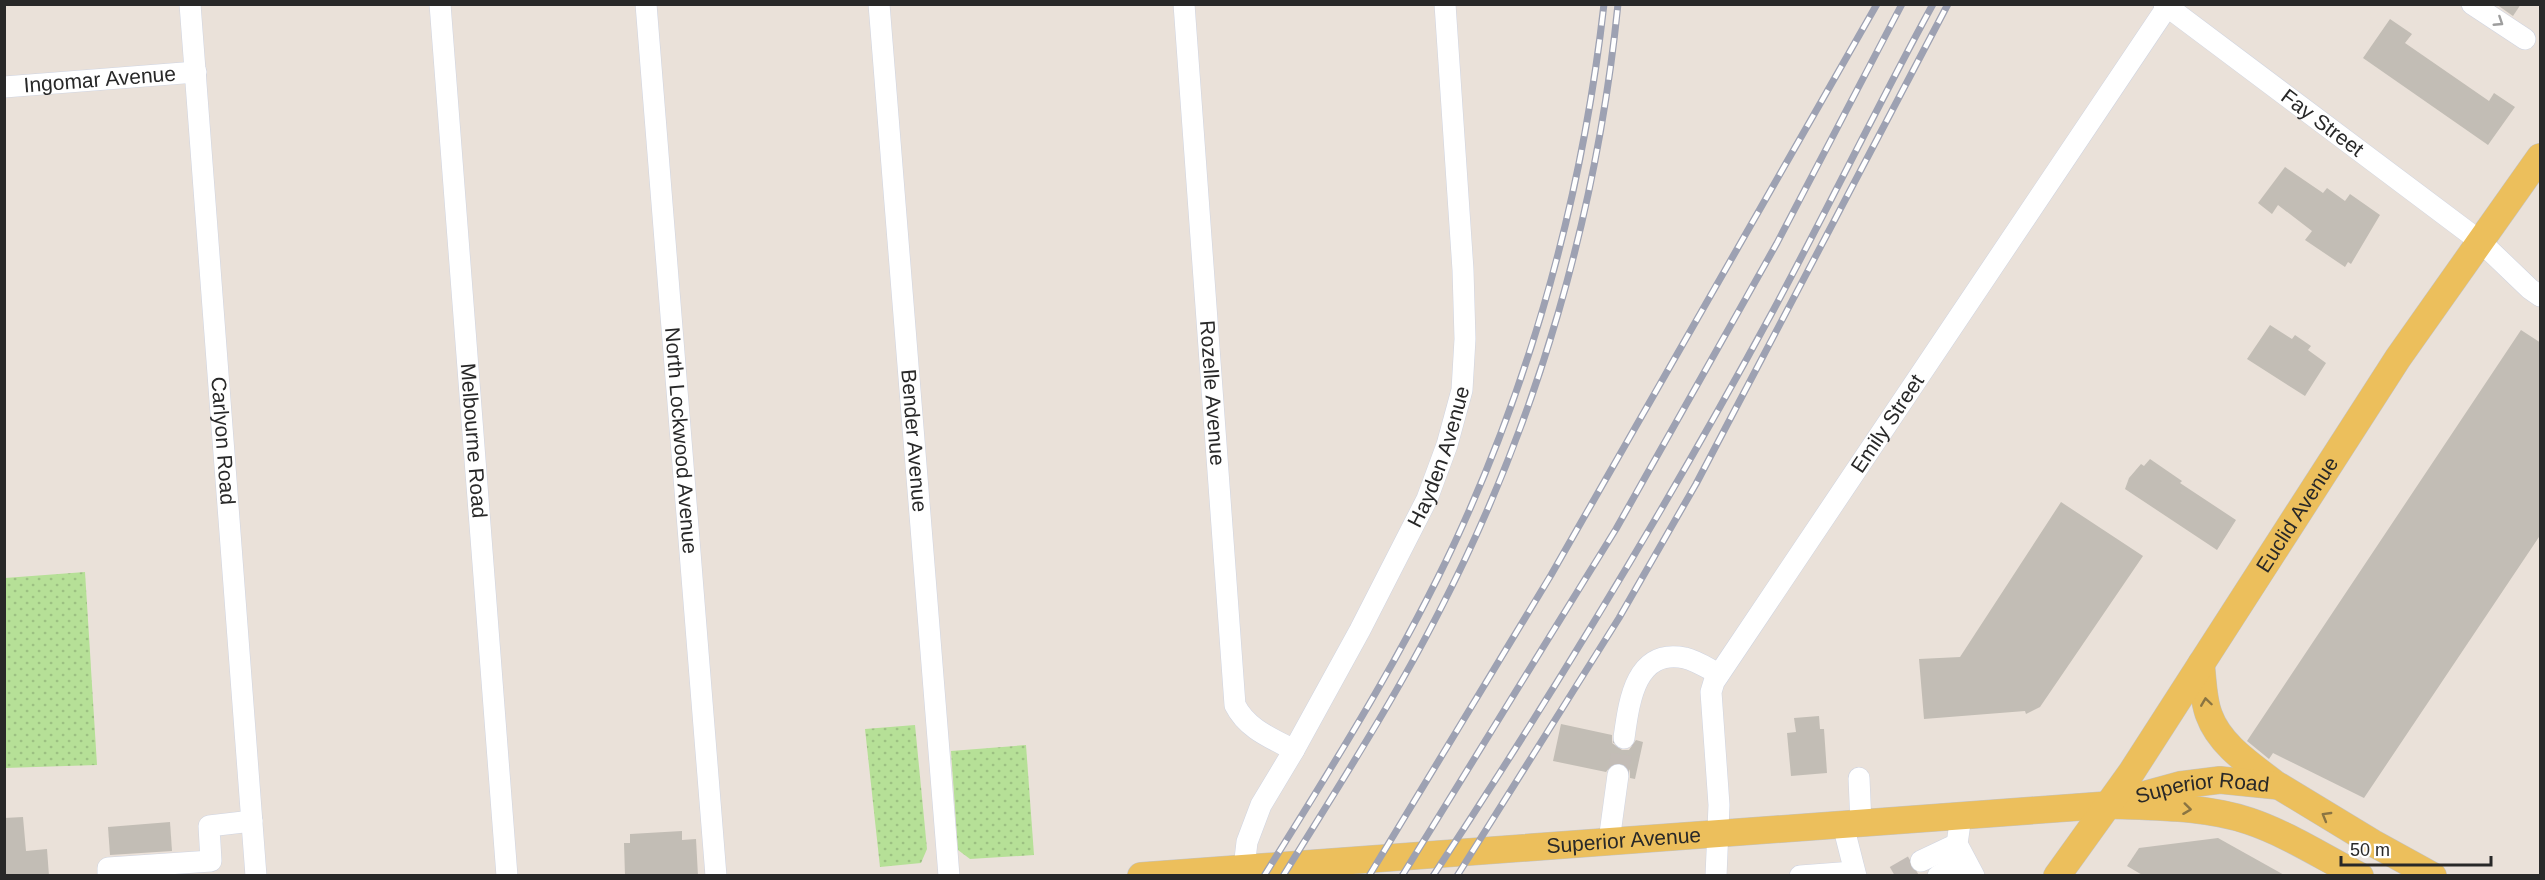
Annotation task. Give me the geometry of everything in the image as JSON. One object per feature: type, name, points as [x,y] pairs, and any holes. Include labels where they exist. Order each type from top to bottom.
[{"type":"main road","name":"Euclid Avenue","points":[[2057,876],[2131,773],[2398,358],[2541,157]]},
{"type":"main road","points":[[2201,664],[2208,713],[2212,723],[2231,748],[2279,786]]},
{"type":"main road","name":"Superior Road","points":[[2107,805],[2163,789],[2220,780],[2279,786],[2433,876]]},
{"type":"main road","name":"Superior Road","points":[[2107,805],[2179,808],[2217,813],[2248,821],[2327,868],[2361,876]]},
{"type":"main road","name":"Superior Avenue","points":[[1141,876],[2107,805]]},
{"type":"street","name":"Carlyon Road","points":[[190,4],[256,876]]},
{"type":"street","name":"Melbourne Road","points":[[440,4],[507,876]]},
{"type":"street","name":"North Lockwood Avenue","points":[[646,4],[716,876]]},
{"type":"street","name":"Bender Avenue","points":[[879,4],[949,876]]},
{"type":"street","name":"Rozelle Avenue","points":[[1184,4],[1235,705],[1241,717],[1254,728],[1294,750]]},
{"type":"street","name":"Hayden Avenue","points":[[1244,868],[1247,842],[1261,805],[1360,630],[1427,499],[1447,445],[1462,390],[1465,339],[1463,270],[1445,4]]},
{"type":"street","points":[[2472,4],[2525,39]]},
{"type":"street","name":"Fay Street","points":[[2167,5],[2481,242],[2530,289],[2541,296]]},
{"type":"street","name":"Emily Street","points":[[1716,876],[1719,834],[1711,692],[1719,674],[2167,5]]},
{"type":"street","name":"Ingomar Avenue","points":[[4,87],[196,72]]},
{"type":"street","points":[[1624,738],[1630,698],[1635,683],[1645,670],[1658,661],[1672,657],[1688,659],[1719,674]]},
{"type":"street","points":[[1609,841],[1618,775]]},
{"type":"street","points":[[1800,876],[1855,874],[1852,824],[1859,778]]},
{"type":"street","points":[[1961,816],[1965,860]]},
{"type":"street","points":[[108,876],[108,868],[143,870],[175,867],[212,868],[209,826],[252,822]]},
{"type":"street","points":[[1921,861],[1965,860]]},
{"type":"street","points":[[1938,876],[1965,860]]},
{"type":"green space","points":[[85,572],[97,765],[5,768],[5,578]]},
{"type":"green space","points":[[915,725],[927,849],[921,863],[880,867],[865,729]]},
{"type":"green space","points":[[1026,745],[1034,855],[970,859],[958,850],[951,751]]},
{"type":"building","points":[[2496,4],[2521,4],[2513,16]]},
{"type":"building","points":[[2390,19],[2412,34],[2405,43],[2489,101],[2494,93],[2515,107],[2488,145],[2363,58]]},
{"type":"building","points":[[2285,167],[2323,193],[2327,188],[2345,201],[2350,194],[2380,215],[2351,264],[2348,262],[2345,267],[2305,240],[2312,231],[2278,205],[2272,214],[2258,203]]},
{"type":"building","points":[[2270,325],[2292,339],[2295,335],[2311,346],[2308,350],[2326,363],[2305,396],[2247,359]]},
{"type":"building","points":[[2521,330],[2541,343],[2541,534],[2364,798],[2273,753],[2269,759],[2247,741]]},
{"type":"building","points":[[2150,459],[2182,481],[2180,483],[2236,520],[2217,550],[2125,489],[2129,478],[2141,464],[2144,466]]},
{"type":"building","points":[[2061,502],[2143,556],[2040,707],[2026,714],[2025,711],[1924,719],[1919,659],[1960,657]]},
{"type":"building","points":[[1819,716],[1820,729],[1824,729],[1827,773],[1791,776],[1787,733],[1796,732],[1794,718]]},
{"type":"building","points":[[1561,724],[1612,735],[1612,743],[1622,750],[1629,750],[1636,740],[1643,742],[1635,779],[1630,778],[1630,770],[1620,763],[1613,763],[1606,772],[1553,761]]},
{"type":"building","points":[[23,817],[26,851],[47,849],[49,876],[4,876],[4,818]]},
{"type":"building","points":[[170,822],[172,851],[110,855],[108,827]]},
{"type":"building","points":[[682,831],[682,840],[696,839],[698,876],[625,876],[624,843],[630,843],[630,834]]},
{"type":"building","points":[[2218,838],[2286,876],[2144,876],[2127,866],[2139,848]]},
{"type":"tunnel","points":[[1618,775],[1624,738]]},
{"type":"tunnel","points":[[1895,876],[1921,861]]},
{"type":"railway","points":[[1264,876],[1340,753],[1412,628],[1455,542],[1509,412],[1551,279],[1568,211],[1583,143],[1604,4]]},
{"type":"railway","points":[[1283,876],[1366,742],[1424,641],[1476,535],[1507,462],[1558,313],[1578,237],[1595,160],[1618,4]]},
{"type":"railway","points":[[1369,876],[1551,575],[1877,4]]},
{"type":"railway","points":[[1402,876],[1616,529],[1777,243],[1902,4]]},
{"type":"railway","points":[[1433,876],[1523,737],[1693,454],[1774,309],[1933,4]]},
{"type":"railway","points":[[1457,876],[1619,618],[1696,484],[1948,4]]}]
